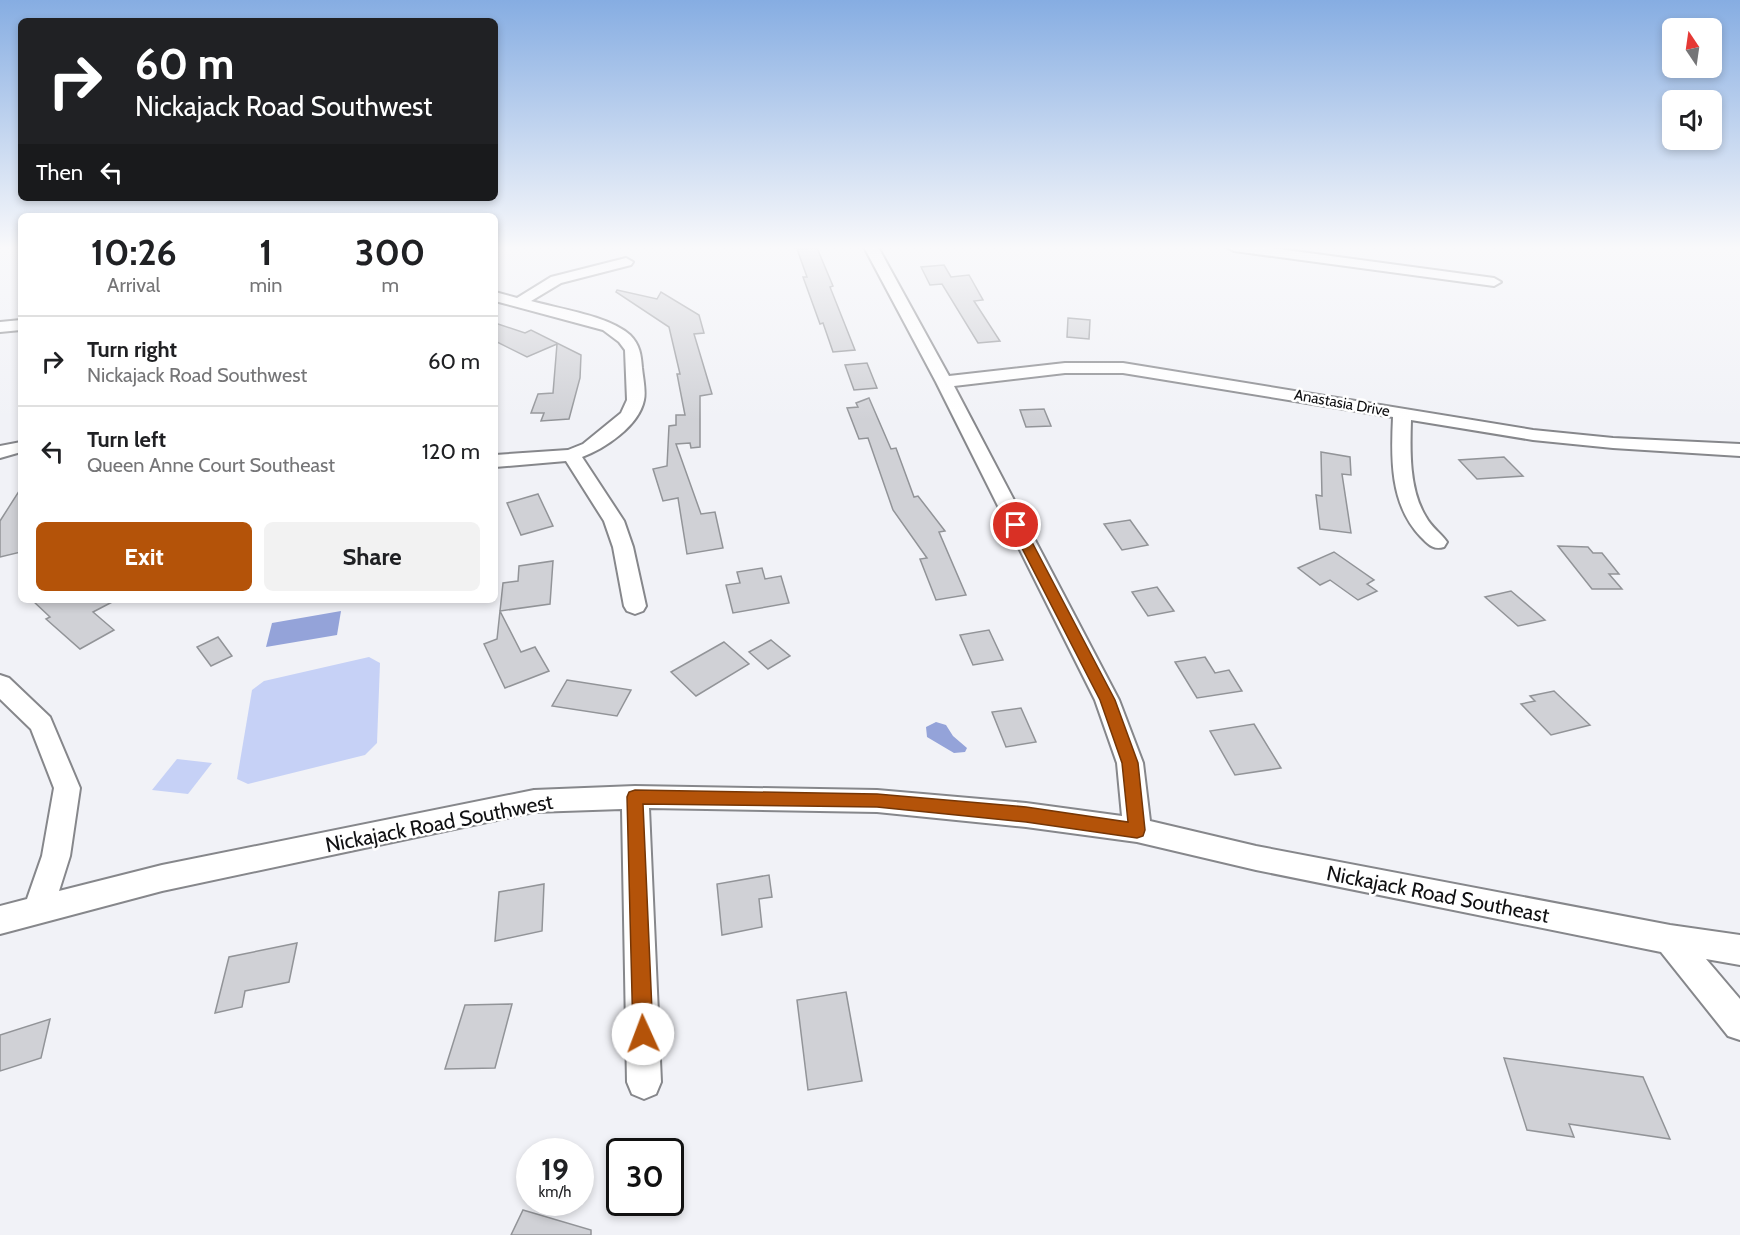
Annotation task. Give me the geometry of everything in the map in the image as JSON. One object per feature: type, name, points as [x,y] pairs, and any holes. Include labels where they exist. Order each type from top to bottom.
[{"type":"street","points":[[498,461],[572,455],[589,447],[629,415],[636,400],[633,350],[625,339],[608,327],[529,305]]},
{"type":"street","points":[[902,305],[1107,700],[1130,763],[1137,830]]},
{"type":"street","points":[[0,327],[18,325]]},
{"type":"street","name":"Anastasia Drive","points":[[944,382],[1065,368],[1123,368],[1533,435],[1613,443],[1740,450]]},
{"type":"street","points":[[1402,414],[1402,440],[1410,505],[1417,519],[1437,542]]},
{"type":"street","points":[[0,452],[18,448]]},
{"type":"street","points":[[572,455],[614,521],[623,547],[635,606]]},
{"type":"street","points":[[0,684],[41,724],[67,788],[56,856],[39,909]]},
{"type":"street","points":[[635,797],[644,1082]]},
{"type":"street","name":"Nickajack Road Southwest","points":[[0,920],[162,878],[534,801],[635,797],[877,801],[1026,814],[1137,830]]},
{"type":"street","name":"Nickajack Road Southeast","points":[[1137,830],[1256,858],[1670,939],[1740,950]]},
{"type":"street","points":[[1670,939],[1740,1024]]},
{"type":"shaded area","points":[[341,611],[337,635],[266,647],[272,623]]},
{"type":"shaded area","points":[[369,657],[380,663],[377,743],[365,755],[248,784],[237,779],[252,690],[264,681]]},
{"type":"shaded area","points":[[936,722],[946,725],[953,736],[967,748],[965,752],[954,753],[927,737],[926,727]]},
{"type":"shaded area","points":[[177,759],[212,763],[188,794],[152,790]]},
{"type":"building","points":[[635,305],[682,305],[699,315],[704,333],[694,334],[712,394],[700,396],[700,447],[691,448],[690,443],[676,444],[701,514],[715,512],[723,548],[687,554],[678,498],[663,501],[653,469],[667,466],[669,426],[676,425],[676,415],[685,415],[677,374],[680,374],[669,327]]},
{"type":"building","points":[[813,305],[837,305],[855,350],[833,352],[823,323],[820,324]]},
{"type":"building","points":[[955,305],[976,305],[1000,341],[978,343]]},
{"type":"building","points":[[1068,318],[1090,320],[1089,339],[1067,337]]},
{"type":"building","points":[[498,324],[525,333],[531,330],[581,355],[580,378],[569,419],[541,421],[544,413],[531,413],[538,394],[553,393],[557,344],[527,357],[498,342]]},
{"type":"building","points":[[867,363],[877,388],[854,390],[845,365]]},
{"type":"building","points":[[869,398],[891,449],[896,448],[914,497],[918,496],[945,531],[939,532],[966,595],[936,600],[920,559],[927,558],[893,510],[868,438],[859,439],[847,408],[858,407],[856,403]]},
{"type":"building","points":[[1044,409],[1051,426],[1026,427],[1020,410]]},
{"type":"building","points":[[1321,452],[1350,457],[1351,475],[1342,474],[1351,533],[1320,529],[1316,495],[1322,496]]},
{"type":"building","points":[[1504,457],[1523,476],[1477,479],[1459,460]]},
{"type":"building","points":[[18,493],[18,553],[0,557],[0,521]]},
{"type":"building","points":[[538,494],[553,526],[521,535],[507,503]]},
{"type":"building","points":[[1130,520],[1148,545],[1122,550],[1104,524]]},
{"type":"building","points":[[1558,546],[1588,547],[1593,553],[1602,553],[1619,574],[1609,574],[1622,589],[1592,589]]},
{"type":"building","points":[[1334,552],[1374,580],[1367,584],[1377,591],[1358,600],[1330,580],[1320,585],[1298,568]]},
{"type":"building","points":[[553,561],[550,604],[500,611],[503,583],[518,581],[519,566]]},
{"type":"building","points":[[762,568],[765,579],[781,576],[789,603],[733,613],[726,585],[740,583],[737,572]]},
{"type":"building","points":[[1157,587],[1174,611],[1148,616],[1132,592]]},
{"type":"building","points":[[1511,591],[1545,620],[1518,626],[1485,597]]},
{"type":"building","points":[[35,603],[110,603],[93,612],[114,630],[80,649],[46,619],[50,617]]},
{"type":"building","points":[[500,611],[521,652],[535,647],[549,671],[505,688],[484,644],[497,639]]},
{"type":"building","points":[[989,630],[1003,660],[973,665],[960,635]]},
{"type":"building","points":[[218,637],[232,656],[211,666],[197,647]]},
{"type":"building","points":[[771,640],[790,656],[768,669],[749,652]]},
{"type":"building","points":[[724,642],[749,664],[696,696],[671,672]]},
{"type":"building","points":[[1205,657],[1215,673],[1229,670],[1242,691],[1197,698],[1175,662]]},
{"type":"building","points":[[567,680],[631,690],[617,716],[552,706]]},
{"type":"building","points":[[1554,691],[1590,725],[1551,735],[1521,704],[1535,701],[1530,696]]},
{"type":"building","points":[[1021,708],[1036,742],[1006,747],[992,712]]},
{"type":"building","points":[[1254,724],[1281,768],[1235,775],[1210,731]]},
{"type":"building","points":[[769,875],[772,897],[759,899],[762,927],[722,935],[717,884]]},
{"type":"building","points":[[544,884],[542,931],[495,941],[499,892]]},
{"type":"building","points":[[297,943],[289,982],[245,991],[242,1007],[215,1013],[229,957]]},
{"type":"building","points":[[846,992],[862,1081],[808,1090],[797,1000]]},
{"type":"building","points":[[512,1004],[495,1068],[445,1069],[465,1005]]},
{"type":"building","points":[[50,1019],[41,1058],[0,1071],[0,1035]]},
{"type":"building","points":[[1504,1058],[1643,1077],[1670,1139],[1569,1124],[1574,1137],[1527,1130]]},
{"type":"building","points":[[520,1216],[543,1216],[591,1230],[591,1235],[511,1235]]},
{"type":"route","points":[[643,1034],[635,797],[877,801],[1026,814],[1137,830],[1130,763],[1107,700],[1016,525]]}]
